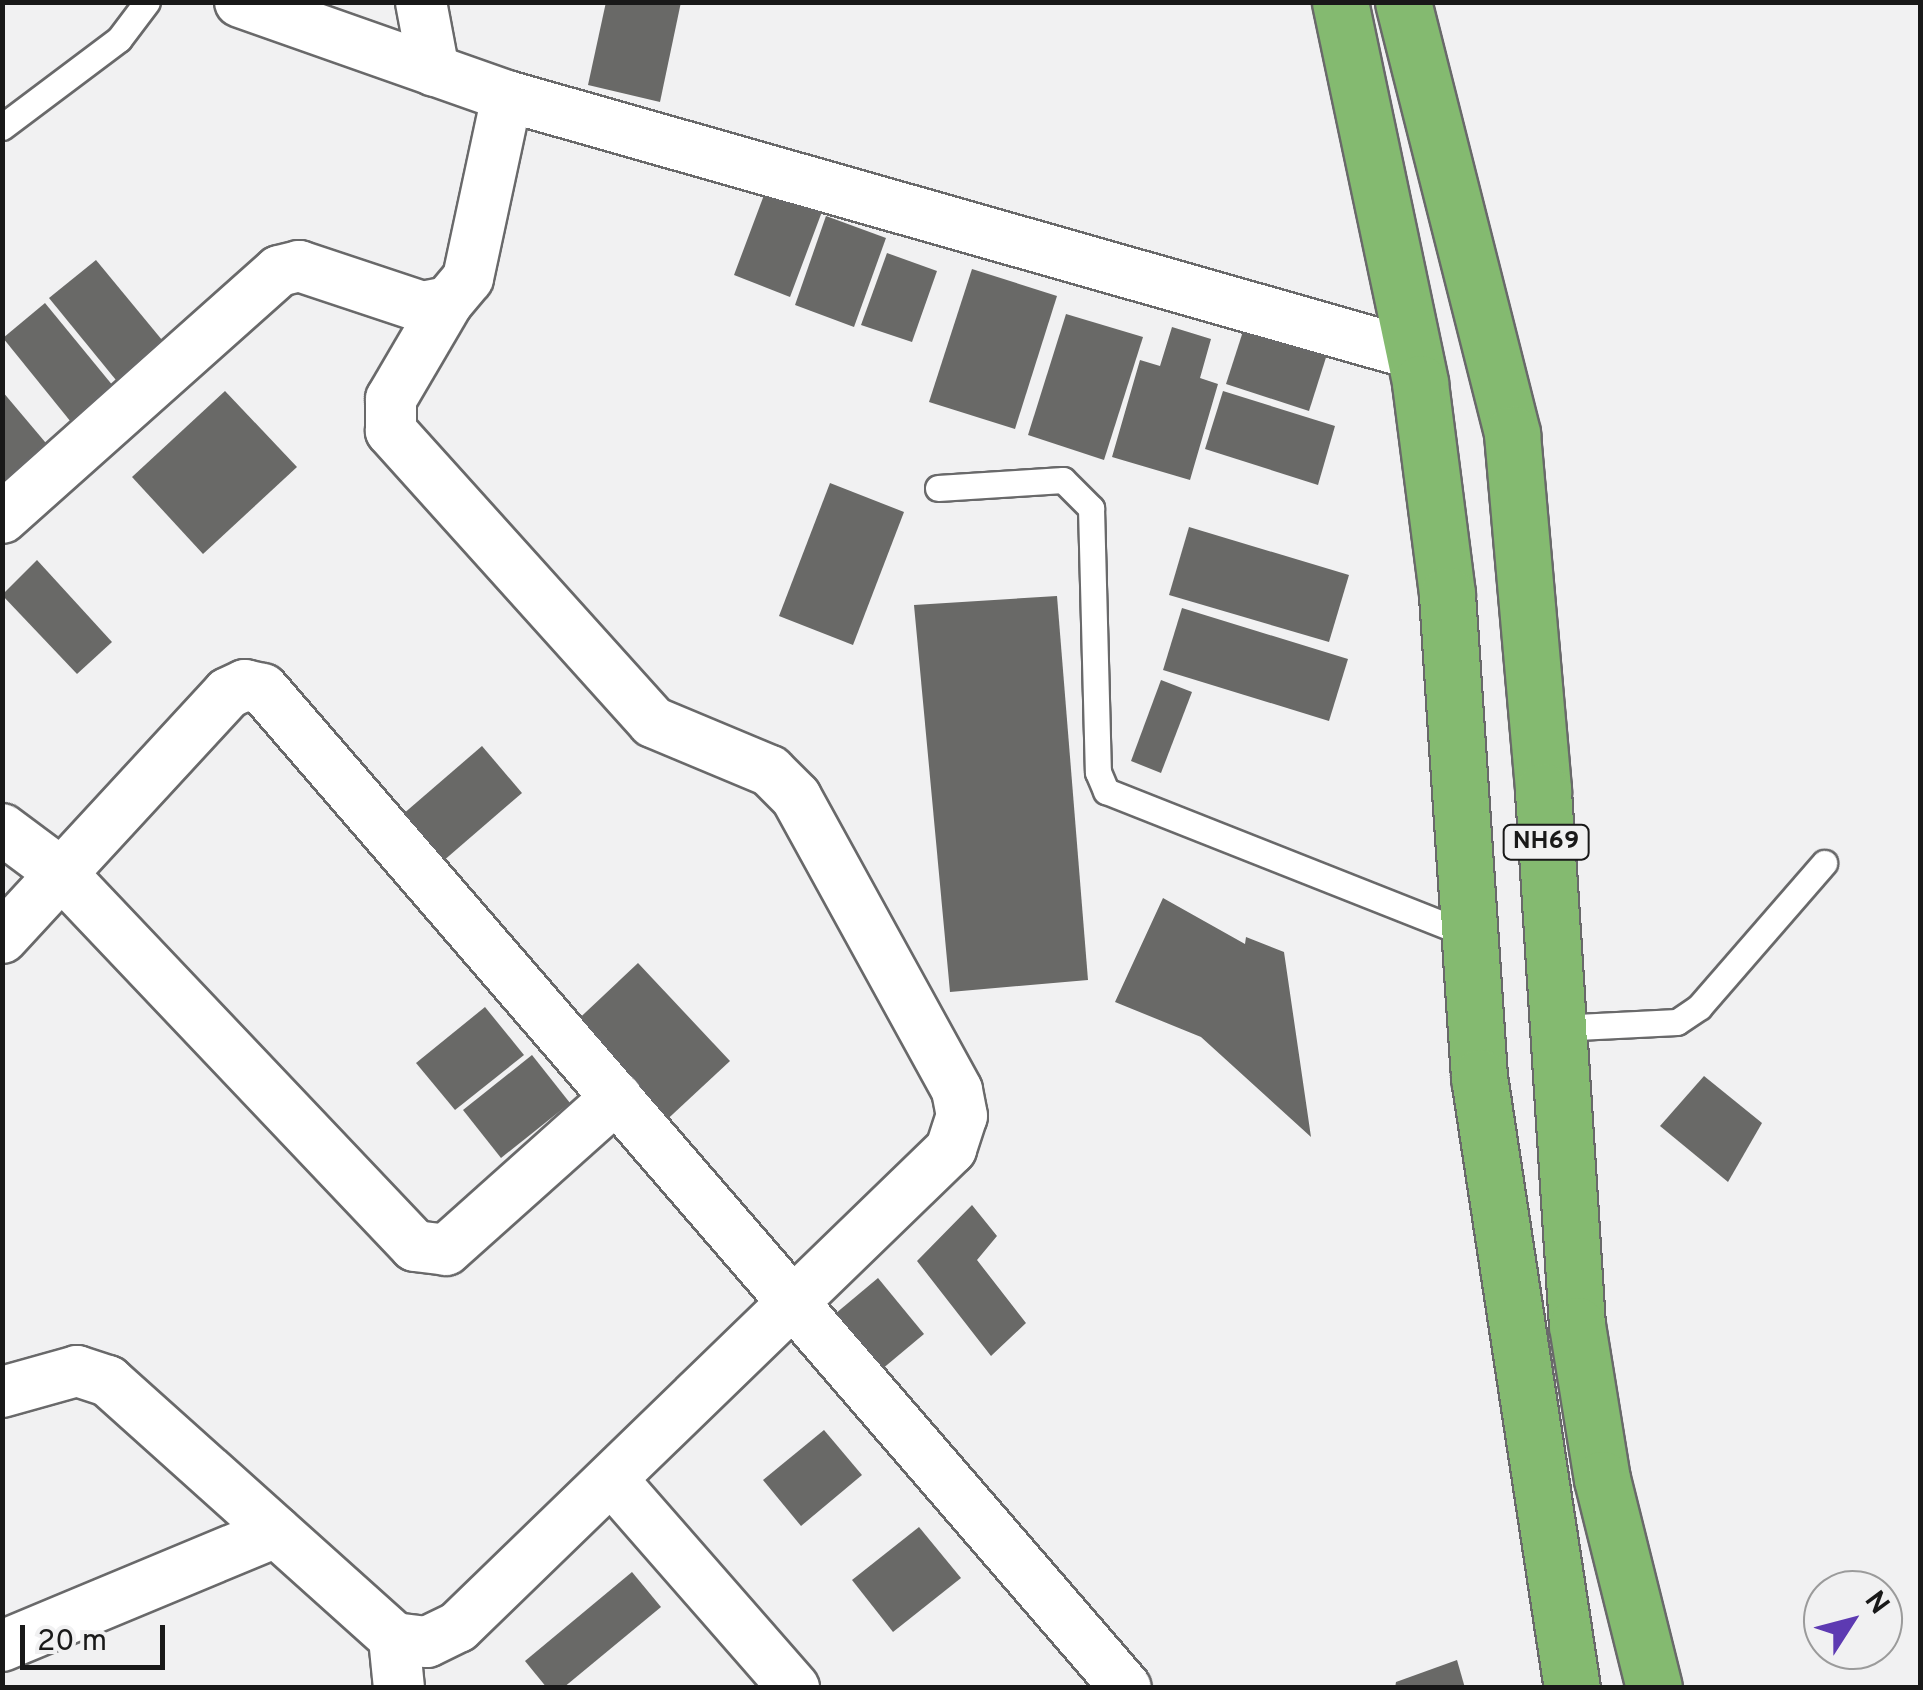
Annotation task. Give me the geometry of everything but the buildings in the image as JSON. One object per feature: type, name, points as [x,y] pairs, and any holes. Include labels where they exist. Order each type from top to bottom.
[{"type":"highway","name":"NH69","points":[[1340,2],[1414,354],[1448,595],[1465,933],[1508,1289],[1572,1688]]},
{"type":"highway","name":"NH69","points":[[1404,2],[1512,434],[1576,1325],[1602,1479],[1654,1688]]},
{"type":"street","points":[[240,2],[508,96],[1414,354]]},
{"type":"street","points":[[421,2],[434,71]]},
{"type":"street","points":[[2,1392],[77,1371],[108,1380],[394,1638],[428,1642],[458,1628],[950,1149],[962,1116],[956,1090],[796,797],[770,772],[653,722],[391,431],[392,398],[448,302],[468,278],[508,96]]},
{"type":"street","points":[[2,518],[278,270],[299,266],[422,308],[448,302]]},
{"type":"street","points":[[2,938],[228,693],[245,685],[263,689],[795,1300],[1126,1688]]},
{"type":"street","points":[[2,829],[61,873],[415,1246],[446,1250],[617,1097]]},
{"type":"street","points":[[613,1481],[794,1688]]},
{"type":"street","points":[[2,1646],[276,1532]]},
{"type":"street","points":[[394,1638],[399,1688]]},
{"type":"lane","points":[[2,126],[119,39],[146,2]]},
{"type":"lane","points":[[938,488],[1063,480],[1091,508],[1098,772],[1106,790],[1465,933]]},
{"type":"lane","points":[[1556,1028],[1678,1022],[1699,1007],[1824,862]]}]
